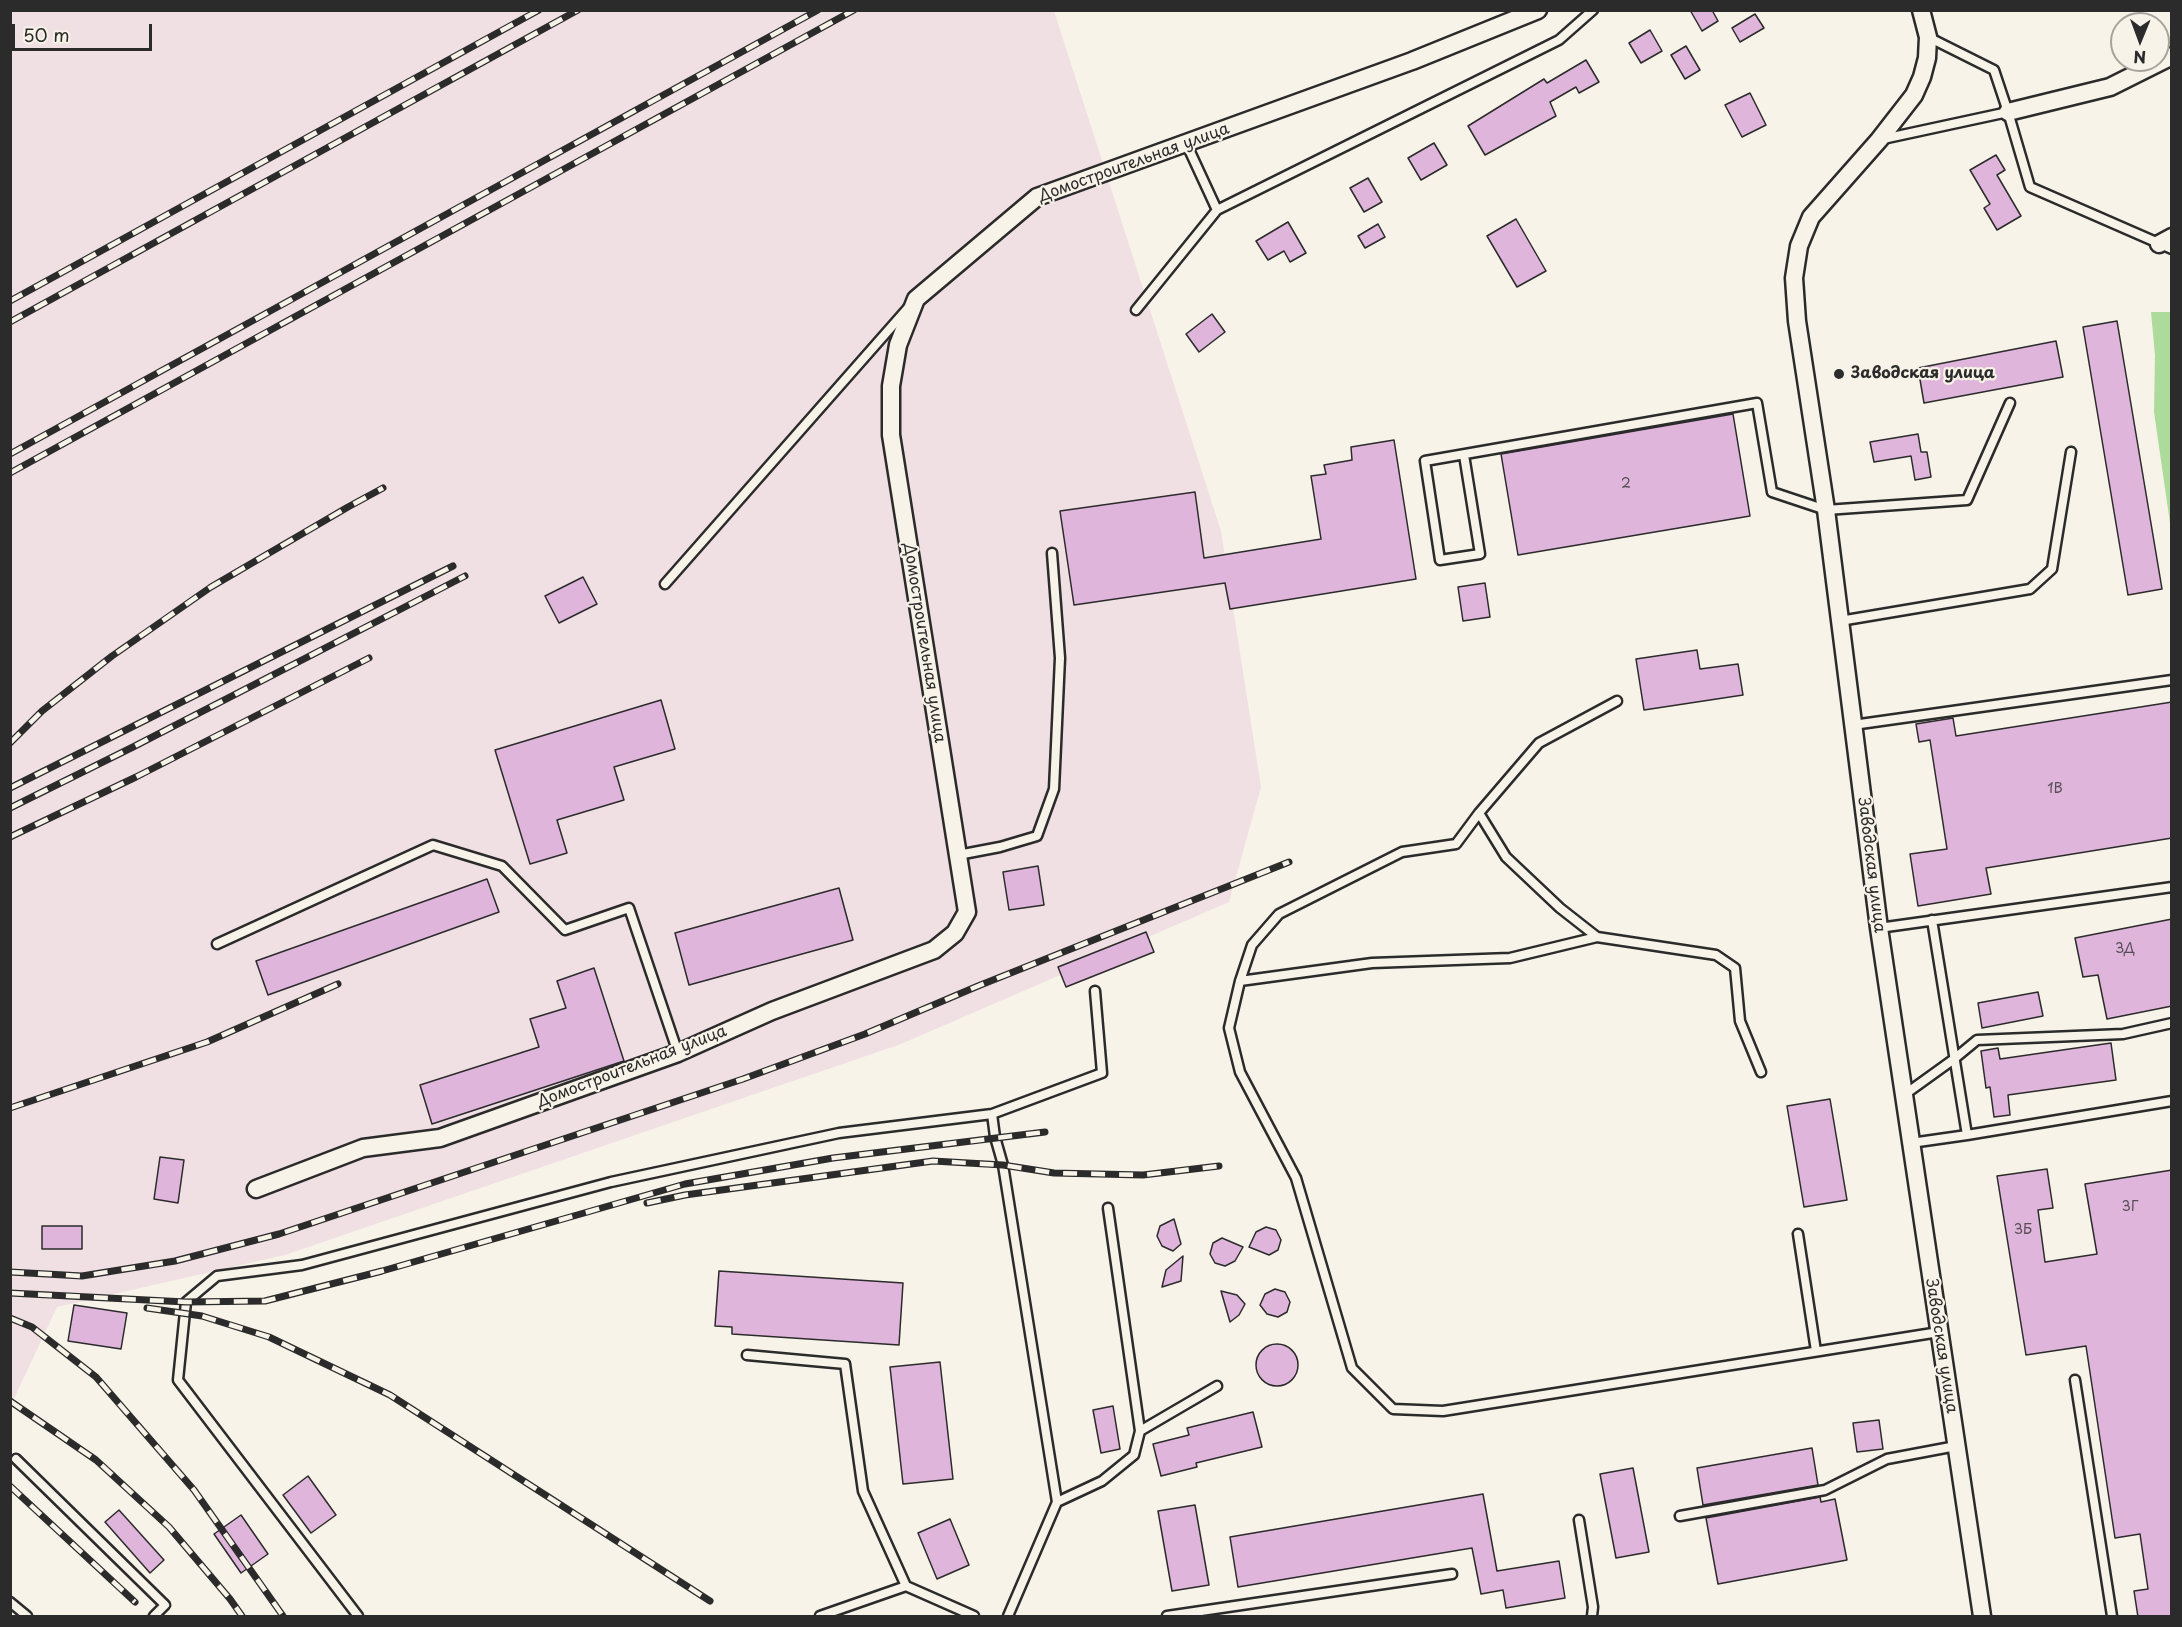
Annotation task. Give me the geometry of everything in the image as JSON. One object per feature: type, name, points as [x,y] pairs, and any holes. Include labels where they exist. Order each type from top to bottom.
[{"type":"street","name":"Домостроительная улица","points":[[256,1189],[363,1148],[440,1138],[678,1053],[772,1011],[934,950],[955,933],[967,912],[891,435],[891,386],[898,345],[916,299],[1037,197],[1412,61],[1538,10]]},
{"type":"street","name":"Заводская улица","points":[[1921,10],[1928,37],[1927,58],[1914,95],[1879,140],[1812,217],[1799,246],[1794,278],[1797,321],[1826,510],[1879,928],[1980,1616]]},
{"type":"street","points":[[2008,112],[2110,87],[2172,56]]},
{"type":"lane","points":[[1136,310],[1217,210],[1559,40],[1593,10]]},
{"type":"lane","points":[[1928,37],[1994,70],[2030,187],[2168,244]]},
{"type":"lane","points":[[1879,140],[2008,112]]},
{"type":"lane","points":[[1186,143],[1217,210]]},
{"type":"lane","points":[[665,584],[916,299]]},
{"type":"lane","points":[[1464,455],[1480,554],[1440,560],[1425,461],[1756,403],[1772,492],[1826,510],[1967,500],[2010,403]]},
{"type":"lane","points":[[1840,621],[2030,589],[2052,569],[2071,452]]},
{"type":"lane","points":[[958,855],[1000,847],[1037,836],[1054,789],[1060,658],[1052,553]]},
{"type":"lane","points":[[1853,725],[2172,680]]},
{"type":"lane","points":[[1617,701],[1539,743],[1479,813],[1456,844],[1402,852],[1280,914],[1252,945],[1240,981],[1229,1028],[1240,1072],[1296,1178],[1352,1368],[1393,1409],[1443,1411],[1939,1332]]},
{"type":"lane","points":[[1479,813],[1506,857],[1560,908],[1597,937]]},
{"type":"lane","points":[[217,944],[433,845],[502,866],[565,930],[629,908],[678,1053]]},
{"type":"lane","points":[[1879,928],[2172,887]]},
{"type":"lane","points":[[1932,920],[1967,1135]]},
{"type":"lane","points":[[1240,981],[1372,963],[1510,958],[1597,937],[1716,955],[1735,968],[1740,1021],[1761,1072]]},
{"type":"lane","points":[[358,1617],[178,1380],[186,1302],[217,1276],[302,1264],[611,1182],[839,1133],[992,1114],[1102,1073],[1095,992]]},
{"type":"lane","points":[[1904,1095],[1977,1040],[2123,1034],[2172,1023]]},
{"type":"lane","points":[[1911,1143],[2172,1101]]},
{"type":"lane","points":[[992,1114],[995,1137],[1003,1166],[1058,1502],[1008,1617]]},
{"type":"lane","points":[[1058,1502],[1102,1481],[1134,1455],[1140,1431],[1108,1208]]},
{"type":"lane","points":[[1798,1234],[1816,1351]]},
{"type":"lane","points":[[747,1355],[845,1364],[863,1491],[906,1586],[974,1617]]},
{"type":"lane","points":[[2075,1380],[2112,1617]]},
{"type":"lane","points":[[1140,1431],[1217,1386]]},
{"type":"lane","points":[[1680,1515],[1825,1490],[1887,1458],[1956,1446]]},
{"type":"lane","points":[[16,1459],[165,1605],[154,1617]]},
{"type":"lane","points":[[1580,1520],[1593,1607],[1592,1617]]},
{"type":"lane","points":[[1167,1617],[1452,1574]]},
{"type":"lane","points":[[820,1617],[906,1586]]},
{"type":"lane","points":[[10,1602],[27,1617]]},
{"type":"shaded area","points":[[11,11],[1054,11],[1221,531],[1261,787],[1229,902],[901,1044],[285,1255],[57,1307],[11,1405]]},
{"type":"green space","points":[[2151,312],[2171,312],[2171,530],[2154,412],[2155,355]]},
{"type":"building","points":[[1690,10],[1712,10],[1718,21],[1702,31]]},
{"type":"building","points":[[1755,14],[1764,28],[1740,42],[1732,28]]},
{"type":"building","points":[[1650,30],[1662,51],[1641,63],[1629,43]]},
{"type":"building","points":[[1686,46],[1700,70],[1685,79],[1671,55]]},
{"type":"building","points":[[1586,60],[1599,82],[1579,93],[1576,87],[1550,102],[1556,116],[1485,155],[1468,126],[1544,79],[1547,83]]},
{"type":"building","points":[[1750,93],[1766,125],[1742,137],[1725,105]]},
{"type":"building","points":[[1434,143],[1447,165],[1421,180],[1408,158]]},
{"type":"building","points":[[1996,155],[2005,170],[1997,175],[2021,216],[1997,230],[1984,208],[1990,204],[1970,170]]},
{"type":"building","points":[[1368,178],[1382,202],[1364,212],[1350,188]]},
{"type":"building","points":[[1516,219],[1546,271],[1517,287],[1487,236]]},
{"type":"building","points":[[1288,222],[1306,253],[1290,262],[1284,251],[1268,260],[1256,241]]},
{"type":"building","points":[[1378,224],[1385,237],[1365,248],[1358,236]]},
{"type":"building","points":[[1212,314],[1225,332],[1199,352],[1186,334]]},
{"type":"building","points":[[2117,321],[2162,589],[2128,595],[2083,327]]},
{"type":"building","points":[[2056,341],[2063,377],[1924,403],[1918,368]]},
{"type":"building","points":[[1733,414],[1750,516],[1518,555],[1501,454]]},
{"type":"building","points":[[1918,434],[1921,452],[1927,452],[1931,477],[1915,480],[1911,456],[1874,462],[1870,442]]},
{"type":"building","points":[[1394,440],[1416,579],[1230,609],[1225,583],[1074,605],[1060,511],[1195,492],[1204,558],[1321,539],[1311,476],[1326,474],[1324,465],[1352,460],[1351,447]]},
{"type":"building","points":[[583,577],[597,604],[559,623],[545,596]]},
{"type":"building","points":[[1485,583],[1490,617],[1463,621],[1458,587]]},
{"type":"building","points":[[1697,650],[1700,669],[1738,664],[1743,695],[1644,710],[1636,659]]},
{"type":"building","points":[[661,700],[675,749],[614,767],[624,800],[557,820],[567,853],[530,864],[495,750]]},
{"type":"building","points":[[2172,702],[2172,838],[1986,868],[1991,894],[1918,906],[1910,854],[1947,849],[1930,740],[1919,742],[1916,724],[1953,718],[1956,736]]},
{"type":"building","points":[[1038,866],[1044,905],[1009,910],[1003,872]]},
{"type":"building","points":[[487,879],[499,912],[268,995],[256,961]]},
{"type":"building","points":[[839,888],[853,940],[689,985],[675,933]]},
{"type":"building","points":[[2172,919],[2172,1006],[2107,1019],[2098,975],[2083,977],[2075,938]]},
{"type":"building","points":[[1146,932],[1154,952],[1066,987],[1058,967]]},
{"type":"building","points":[[594,968],[624,1061],[432,1124],[420,1085],[539,1047],[530,1019],[566,1008],[557,981]]},
{"type":"building","points":[[2038,992],[2043,1016],[1982,1028],[1978,1003]]},
{"type":"building","points":[[2111,1043],[2116,1080],[2008,1095],[2010,1115],[1994,1117],[1990,1087],[1986,1088],[1981,1051],[1998,1048],[2000,1059]]},
{"type":"building","points":[[1830,1099],[1847,1200],[1804,1207],[1787,1106]]},
{"type":"building","points":[[160,1157],[184,1160],[178,1203],[154,1199]]},
{"type":"building","points":[[2047,1169],[2053,1208],[2038,1210],[2045,1262],[2097,1254],[2085,1184],[2172,1170],[2172,1617],[2138,1617],[2134,1591],[2148,1589],[2140,1534],[2115,1538],[2086,1346],[2026,1355],[1997,1176]]},
{"type":"building","points":[[1174,1219],[1181,1244],[1173,1251],[1162,1246],[1157,1236],[1160,1226]]},
{"type":"building","points":[[42,1226],[82,1226],[82,1249],[42,1249]]},
{"type":"building","points":[[1266,1227],[1276,1230],[1281,1240],[1278,1250],[1269,1255],[1249,1247],[1256,1232]]},
{"type":"building","points":[[1222,1238],[1243,1247],[1235,1261],[1225,1266],[1215,1263],[1210,1254],[1213,1243]]},
{"type":"building","points":[[1183,1256],[1181,1281],[1162,1287],[1166,1270]]},
{"type":"building","points":[[719,1271],[903,1283],[899,1345],[732,1334],[732,1327],[715,1326]]},
{"type":"building","points":[[1275,1289],[1285,1292],[1290,1302],[1287,1312],[1278,1317],[1267,1314],[1260,1305],[1265,1294]]},
{"type":"building","points":[[1221,1291],[1237,1295],[1245,1304],[1239,1315],[1230,1322]]},
{"type":"building","points":[[74,1305],[127,1313],[121,1349],[68,1341]]},
{"type":"building","points":[[1277,1344],[1285,1345],[1292,1350],[1297,1357],[1297,1373],[1292,1380],[1285,1385],[1277,1386],[1269,1385],[1262,1380],[1257,1373],[1256,1365],[1257,1357],[1262,1350],[1269,1345]]},
{"type":"building","points":[[940,1362],[953,1479],[903,1484],[890,1367]]},
{"type":"building","points":[[1113,1406],[1120,1449],[1101,1453],[1093,1410]]},
{"type":"building","points":[[1253,1412],[1262,1447],[1196,1463],[1197,1467],[1161,1476],[1153,1444],[1189,1435],[1187,1428]]},
{"type":"building","points":[[1879,1420],[1883,1449],[1857,1452],[1853,1423]]},
{"type":"building","points":[[1812,1448],[1818,1485],[1703,1505],[1697,1468]]},
{"type":"building","points":[[1633,1468],[1649,1552],[1616,1558],[1600,1474]]},
{"type":"building","points":[[308,1476],[336,1515],[311,1533],[283,1495]]},
{"type":"building","points":[[1483,1494],[1497,1571],[1559,1561],[1565,1598],[1506,1608],[1503,1590],[1481,1594],[1472,1548],[1238,1587],[1230,1537]]},
{"type":"building","points":[[1820,1497],[1821,1502],[1835,1499],[1847,1560],[1718,1584],[1706,1518]]},
{"type":"building","points":[[1195,1505],[1209,1585],[1172,1591],[1158,1511]]},
{"type":"building","points":[[119,1510],[164,1560],[150,1573],[105,1522]]},
{"type":"building","points":[[241,1515],[268,1554],[241,1573],[214,1534]]},
{"type":"building","points":[[950,1519],[969,1565],[937,1579],[918,1533]]},
{"type":"railway","points":[[10,301],[539,10]]},
{"type":"railway","points":[[10,322],[578,10]]},
{"type":"railway","points":[[10,454],[818,10]]},
{"type":"railway","points":[[10,473],[854,10]]},
{"type":"railway","points":[[10,743],[42,711],[112,656],[211,587],[383,488]]},
{"type":"railway","points":[[10,788],[453,566]]},
{"type":"railway","points":[[10,808],[465,576]]},
{"type":"railway","points":[[10,837],[136,777],[369,658]]},
{"type":"railway","points":[[10,1272],[82,1276],[175,1261],[279,1234],[743,1079],[865,1034],[978,986],[1289,862]]},
{"type":"railway","points":[[10,1108],[207,1042],[338,984]]},
{"type":"railway","points":[[10,1293],[186,1302],[265,1301],[382,1271],[685,1184],[833,1158],[1045,1132]]},
{"type":"railway","points":[[647,1203],[685,1195],[933,1161],[1003,1165],[1054,1173],[1143,1175],[1219,1166]]},
{"type":"railway","points":[[147,1308],[202,1316],[269,1337],[390,1395],[710,1601]]},
{"type":"railway","points":[[10,1318],[32,1327],[96,1377],[194,1490],[283,1616]]},
{"type":"railway","points":[[10,1401],[96,1460],[169,1527],[242,1616]]},
{"type":"railway","points":[[10,1486],[135,1602]]},
{"type":"place","name":"Заводская улица","points":[[1839,374]]}]
